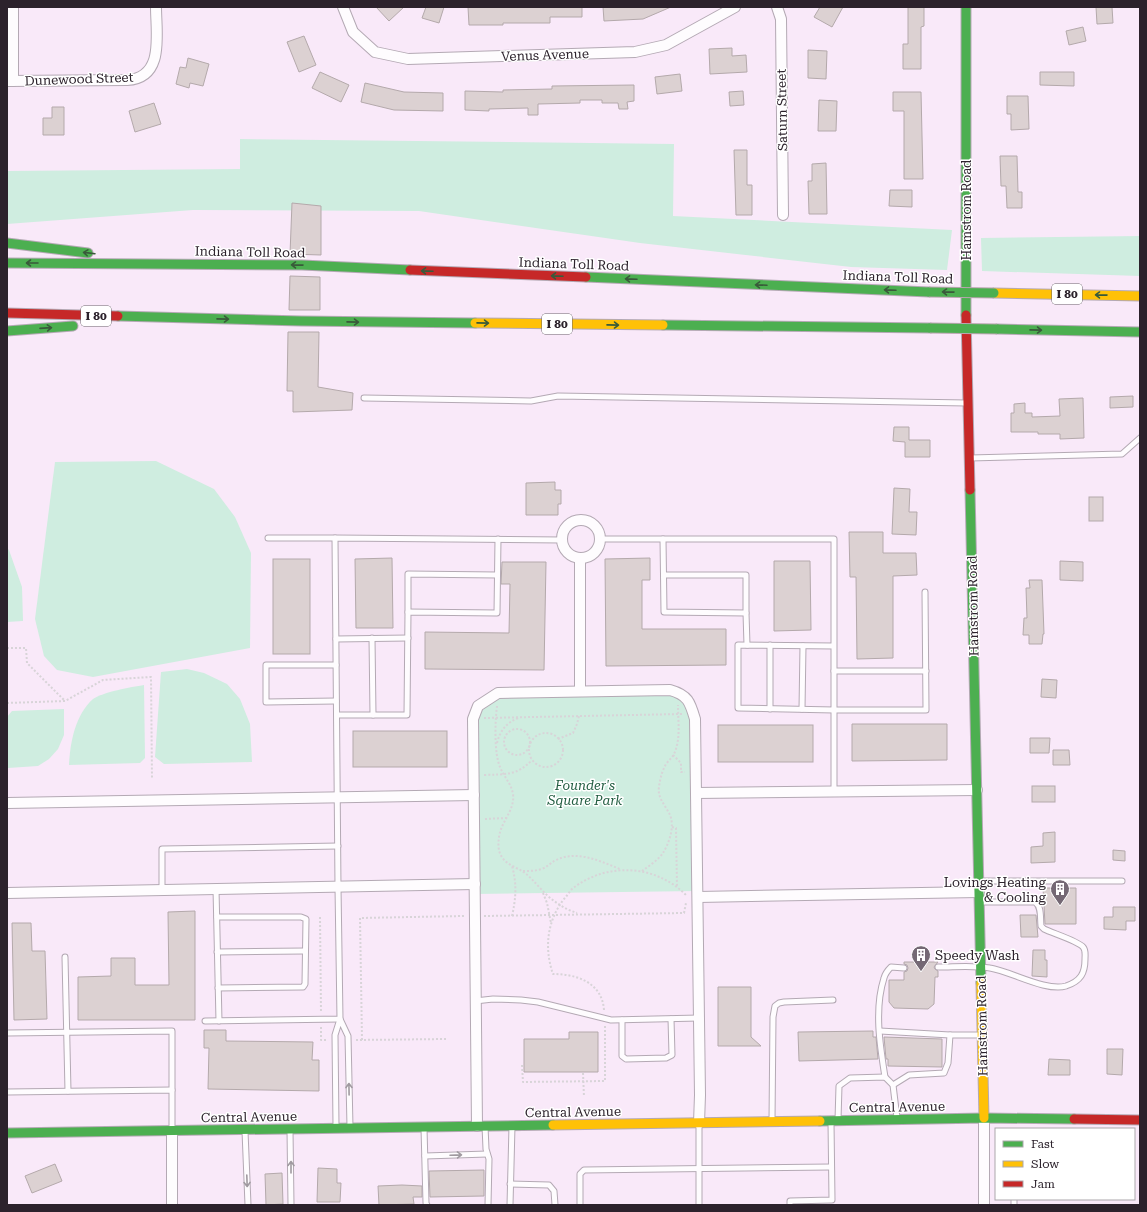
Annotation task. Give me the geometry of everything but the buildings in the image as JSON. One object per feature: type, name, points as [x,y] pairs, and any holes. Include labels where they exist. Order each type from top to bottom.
[{"type":"main road","name":"Hamstrom Road","points":[[966,7],[966,334],[984,1118]]},
{"type":"main road","points":[[7,243],[183,264]]},
{"type":"main road","name":"Indiana Toll Road","points":[[7,263],[302,265],[929,292],[1140,296]]},
{"type":"main road","name":"I 80","points":[[7,313],[301,321],[930,328],[1140,332]]},
{"type":"main road","points":[[7,330],[184,318]]},
{"type":"main road","name":"Central Avenue","points":[[7,1133],[984,1118],[1054,1122],[1140,1120]]},
{"type":"street","points":[[10,81],[13,7]]},
{"type":"street","name":"Dunewood Street","points":[[10,81],[130,80],[142,76],[149,71],[153,65],[156,53],[156,7]]},
{"type":"street","name":"Venus Avenue","points":[[343,7],[353,32],[375,52],[408,59],[635,52],[666,45],[735,7]]},
{"type":"street","name":"Saturn Street","points":[[776,7],[781,19],[783,215]]},
{"type":"street","points":[[581,520],[587,520],[597,527],[601,539],[600,545],[592,555],[580,558],[570,555],[566,551],[562,540],[562,534],[569,524],[581,520]]},
{"type":"street","points":[[580,558],[580,692]]},
{"type":"street","points":[[481,1126],[475,1001],[473,719],[478,706],[498,693],[670,690],[678,692],[690,703],[695,719],[700,1095],[699,1123]]},
{"type":"street","points":[[696,793],[977,790]]},
{"type":"street","points":[[7,803],[474,795]]},
{"type":"street","points":[[7,893],[475,884]]},
{"type":"street","points":[[698,897],[979,892]]},
{"type":"street","name":"Hamstrom Road","points":[[984,1118],[984,1205]]},
{"type":"street","points":[[172,1131],[172,1205]]},
{"type":"lane","points":[[364,398],[531,401],[558,396],[968,403]]},
{"type":"lane","points":[[969,458],[1122,454],[1140,438]]},
{"type":"lane","points":[[268,538],[562,540]]},
{"type":"lane","points":[[335,538],[340,1019],[334,1040],[336,1128]]},
{"type":"lane","points":[[408,612],[497,613],[498,539]]},
{"type":"lane","points":[[601,539],[834,539],[834,792]]},
{"type":"lane","points":[[663,539],[664,612],[746,613]]},
{"type":"lane","points":[[337,715],[407,716],[408,574],[497,575]]},
{"type":"lane","points":[[664,575],[746,575],[746,645]]},
{"type":"lane","points":[[834,646],[738,645],[738,708],[926,710],[925,592]]},
{"type":"lane","points":[[372,638],[373,715]]},
{"type":"lane","points":[[336,639],[408,638]]},
{"type":"lane","points":[[770,645],[770,709]]},
{"type":"lane","points":[[802,709],[803,646]]},
{"type":"lane","points":[[336,665],[266,665],[266,702],[336,701]]},
{"type":"lane","points":[[834,671],[926,671]]},
{"type":"lane","points":[[162,890],[162,849],[338,846]]},
{"type":"lane","points":[[979,881],[1122,881]]},
{"type":"lane","points":[[216,889],[219,1021]]},
{"type":"lane","points":[[938,967],[981,966],[1047,986],[1057,987],[1066,986],[1078,979],[1083,974],[1085,968],[1085,952],[1083,947],[1078,943],[1044,929],[1041,926],[1040,908],[1038,904],[1035,902],[979,902]]},
{"type":"lane","points":[[216,917],[301,917],[306,919],[306,984],[303,987],[218,988]]},
{"type":"lane","points":[[217,952],[306,951]]},
{"type":"lane","points":[[65,957],[68,1091]]},
{"type":"lane","points":[[898,1120],[893,1085],[885,1078],[880,1046],[879,1007],[884,976],[891,967],[904,968]]},
{"type":"lane","points":[[475,1001],[493,999],[538,1002],[605,1018],[622,1020],[699,1018]]},
{"type":"lane","points":[[772,1122],[773,1016],[775,1006],[784,1002],[833,1000]]},
{"type":"lane","points":[[622,1020],[622,1056],[626,1059],[666,1058],[672,1055],[671,1018]]},
{"type":"lane","points":[[205,1021],[340,1019]]},
{"type":"lane","points":[[340,1019],[348,1036],[350,1128]]},
{"type":"lane","points":[[7,1033],[172,1031],[172,1131]]},
{"type":"lane","points":[[880,1031],[950,1035],[982,1035]]},
{"type":"lane","points":[[893,1085],[909,1075],[944,1073],[948,1063],[950,1035]]},
{"type":"lane","points":[[790,1205],[790,1201],[832,1202],[834,1121],[839,1086],[850,1078],[885,1078]]},
{"type":"lane","points":[[7,1092],[172,1090]]},
{"type":"lane","points":[[698,1205],[699,1123]]},
{"type":"lane","points":[[481,1126],[489,1159],[488,1205]]},
{"type":"lane","points":[[510,1205],[512,1126]]},
{"type":"lane","points":[[424,1127],[427,1205]]},
{"type":"lane","points":[[290,1129],[291,1205]]},
{"type":"lane","points":[[245,1130],[248,1205]]},
{"type":"lane","points":[[425,1156],[487,1154]]},
{"type":"lane","points":[[580,1205],[580,1174],[584,1170],[699,1170],[832,1167]]},
{"type":"lane","points":[[510,1184],[548,1185],[554,1191],[555,1205]]},
{"type":"path","points":[[7,648],[26,648],[27,663],[65,701]]},
{"type":"path","points":[[7,704],[65,701],[103,680],[151,677],[152,779]]},
{"type":"path","points":[[642,871],[662,854],[669,840],[672,827],[670,815],[662,804],[658,790],[661,776],[666,764],[673,755],[679,734],[678,692]]},
{"type":"path","points":[[498,693],[496,754],[500,767],[510,783],[513,795],[512,807],[500,829],[499,851],[502,859],[522,871],[560,905],[569,911],[580,914]]},
{"type":"path","points":[[473,719],[694,714]]},
{"type":"path","points":[[558,739],[573,733],[579,716]]},
{"type":"path","points":[[496,746],[500,734],[506,726],[520,717]]},
{"type":"path","points":[[558,739],[549,734],[543,734],[538,736],[530,744],[526,751],[518,755],[510,753],[505,746],[505,738],[510,731],[518,729],[526,732],[530,744],[529,755],[540,767],[546,768],[557,764],[561,760],[563,749],[562,743],[558,739]]},
{"type":"path","points":[[673,755],[681,763],[681,772],[686,772]]},
{"type":"path","points":[[484,775],[514,773],[532,760]]},
{"type":"path","points":[[486,819],[506,818]]},
{"type":"path","points":[[672,827],[676,828],[676,886]]},
{"type":"path","points":[[522,871],[545,868],[554,861],[577,855],[589,857],[622,869],[642,871],[659,876],[676,886],[687,896]]},
{"type":"path","points":[[512,866],[516,888],[512,916]]},
{"type":"path","points":[[522,1065],[523,1082],[605,1081],[604,1002],[598,991],[588,982],[577,976],[553,974],[548,961],[547,946],[551,924],[560,905],[571,890],[587,880],[605,872],[622,869]]},
{"type":"path","points":[[543,891],[551,924]]},
{"type":"path","points":[[684,913],[686,902]]},
{"type":"path","points":[[320,917],[321,1040],[334,1040]]},
{"type":"path","points":[[348,1040],[447,1039]]},
{"type":"path","points":[[583,1074],[584,1096]]},
{"type":"green space","points":[[240,139],[674,144],[673,216],[952,230],[947,270],[851,267],[640,243],[419,211],[193,210],[7,224],[7,171],[240,169]]},
{"type":"green space","points":[[1140,236],[1140,276],[982,271],[981,238]]},
{"type":"green space","points":[[156,461],[214,489],[235,517],[251,553],[250,648],[93,677],[57,670],[44,656],[35,619],[55,462]]},
{"type":"green space","points":[[7,548],[22,587],[23,621],[7,622]]},
{"type":"green space","points":[[187,669],[204,673],[227,684],[240,699],[250,724],[252,762],[164,764],[155,757],[161,672]]},
{"type":"green space","points":[[144,685],[145,758],[140,763],[69,765],[72,739],[78,721],[82,713],[93,699],[117,690]]},
{"type":"green space","name":"Founder's Square Park","points":[[670,690],[690,703],[698,891],[475,894],[478,706],[489,698]]},
{"type":"green space","points":[[64,709],[64,735],[58,749],[49,759],[38,766],[8,768],[7,717],[12,711]]},
{"type":"traffic: fast","points":[[966,7],[966,315]]},
{"type":"traffic: fast","points":[[7,243],[88,253]]},
{"type":"traffic: fast","points":[[7,263],[302,265],[410,270]]},
{"type":"traffic: fast","points":[[586,277],[929,292]]},
{"type":"traffic: fast","points":[[929,292],[994,293]]},
{"type":"traffic: fast","points":[[118,316],[301,321],[475,323]]},
{"type":"traffic: fast","points":[[663,325],[930,328]]},
{"type":"traffic: fast","points":[[7,331],[73,326]]},
{"type":"traffic: fast","points":[[930,328],[997,329]]},
{"type":"traffic: fast","points":[[997,329],[1140,332]]},
{"type":"traffic: fast","points":[[970,490],[981,983]]},
{"type":"traffic: fast","points":[[820,1121],[984,1118],[1074,1119]]},
{"type":"traffic: fast","points":[[7,1133],[553,1125]]},
{"type":"traffic: slow","points":[[994,293],[1140,296]]},
{"type":"traffic: slow","points":[[475,323],[663,325]]},
{"type":"traffic: slow","points":[[981,983],[984,1118]]},
{"type":"traffic: slow","points":[[553,1125],[820,1121]]},
{"type":"traffic: jam","points":[[410,270],[586,277]]},
{"type":"traffic: jam","points":[[7,313],[118,316]]},
{"type":"traffic: jam","points":[[966,315],[970,490]]},
{"type":"traffic: jam","points":[[1074,1119],[1140,1120]]},
{"type":"place","name":"Lovings Heating & Cooling","points":[[1060,906]]},
{"type":"place","name":"Speedy Wash","points":[[921,972]]}]
